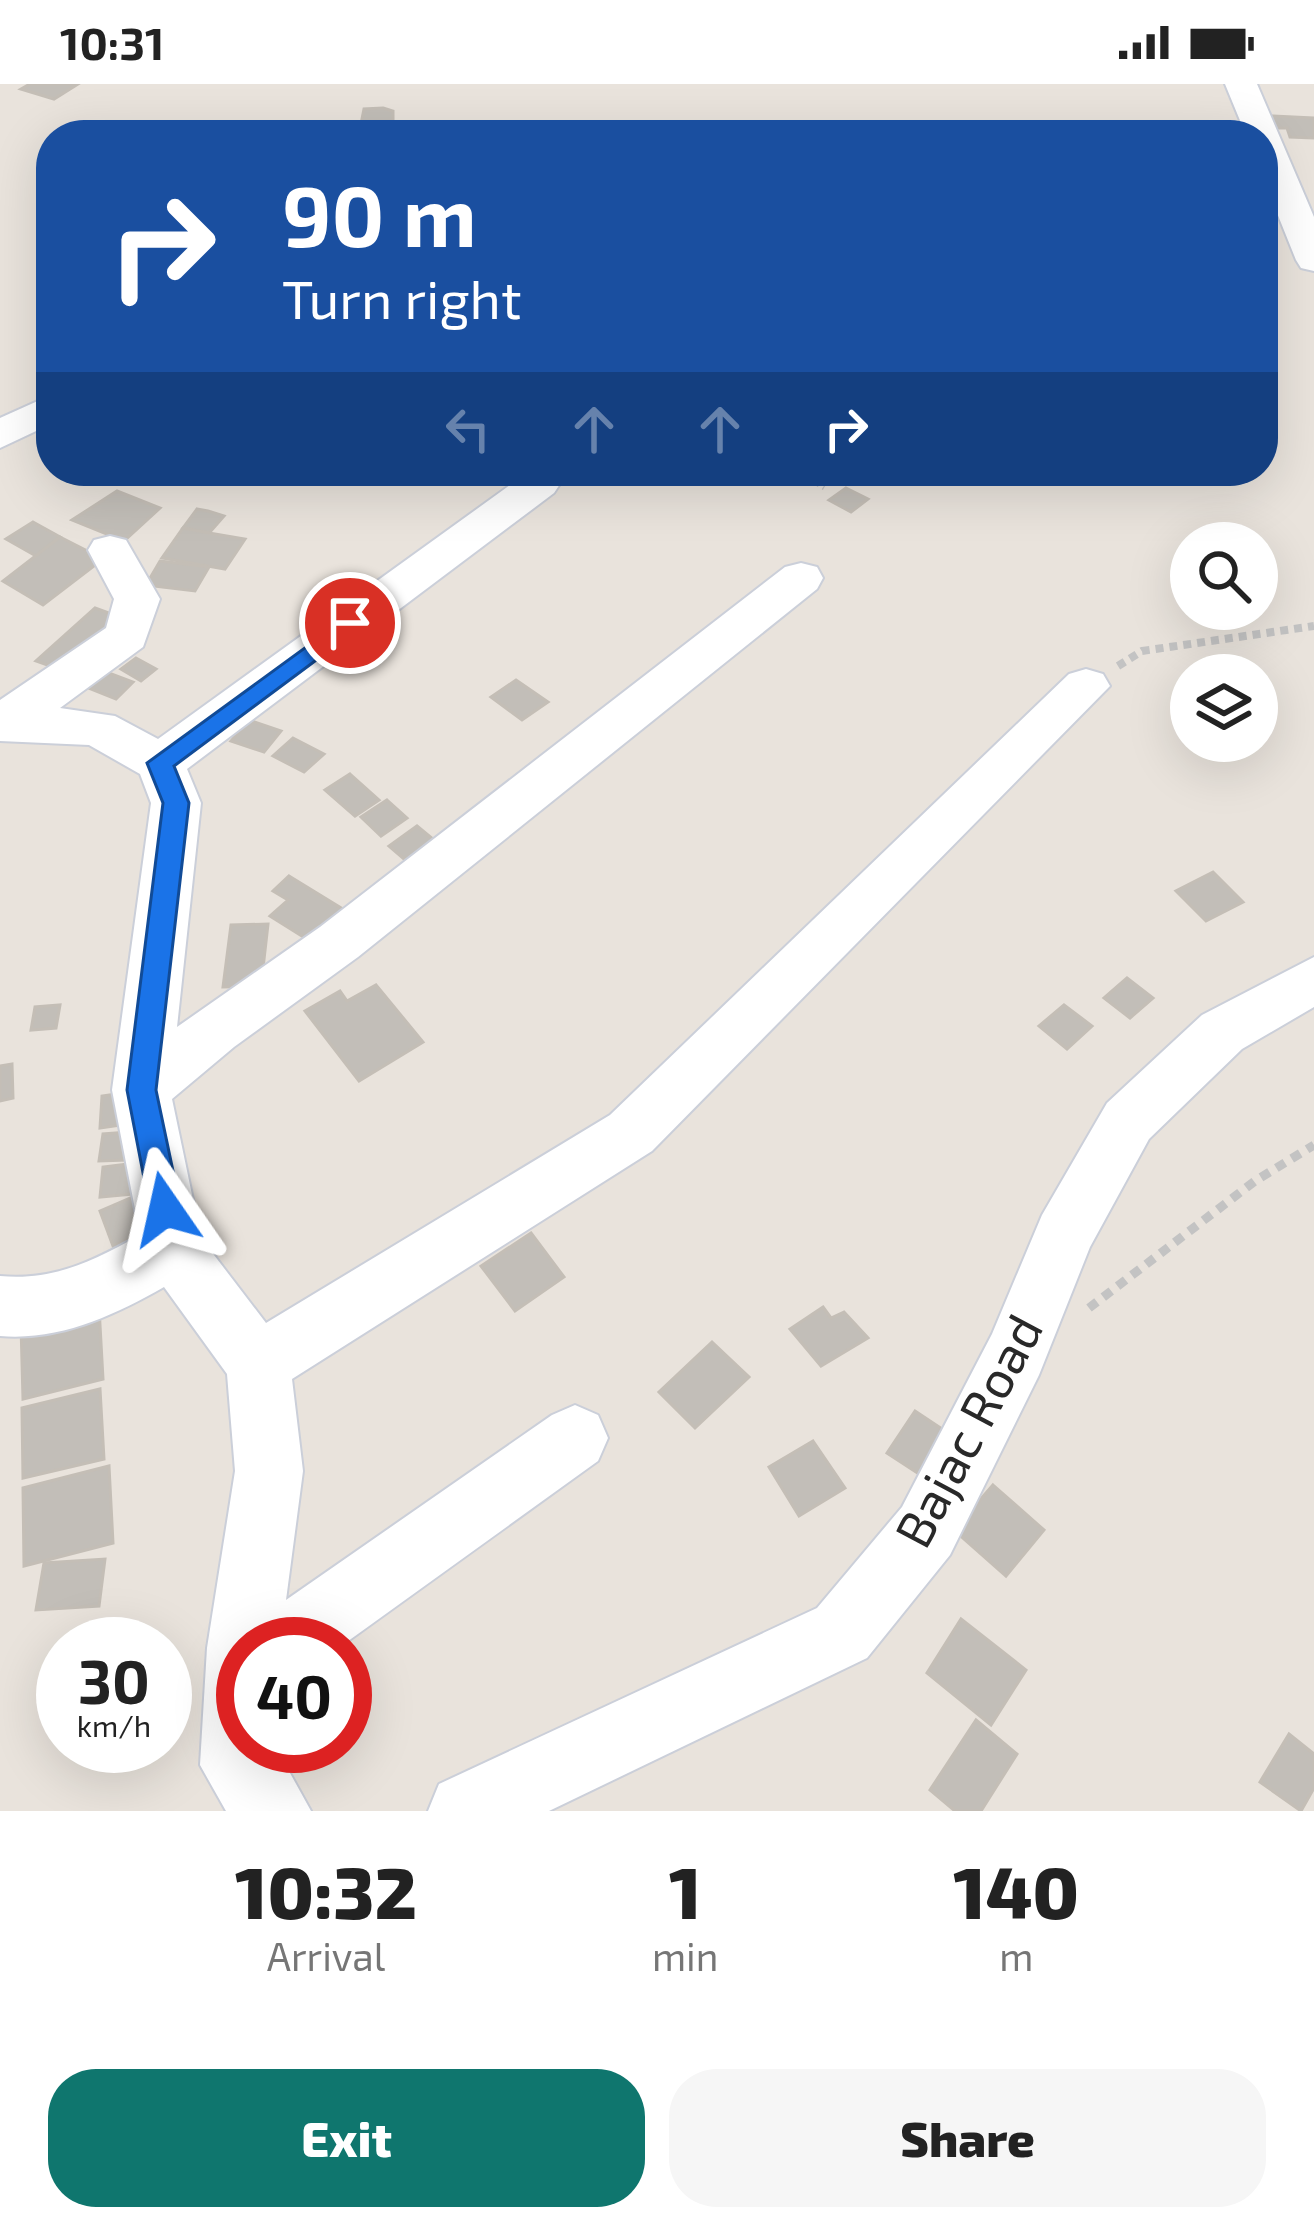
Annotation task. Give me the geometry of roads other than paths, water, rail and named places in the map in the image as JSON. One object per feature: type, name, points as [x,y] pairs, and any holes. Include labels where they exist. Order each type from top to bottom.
[{"type":"street","points":[[1241,84],[1257,120]]},
{"type":"street","points":[[1278,172],[1314,260]]},
{"type":"street","points":[[0,435],[36,415]]},
{"type":"street","points":[[160,763],[536,486]]},
{"type":"street","points":[[2,720],[127,635],[137,599],[110,550]]},
{"type":"street","points":[[142,1090],[214,1030],[339,942],[801,578]]},
{"type":"street","points":[[258,1364],[631,1133],[1086,686]]},
{"type":"street","points":[[2,720],[98,728],[160,763],[176,803],[142,1090],[173,1249],[258,1364],[269,1471],[254,1617]]},
{"type":"street","name":"Bajac Road","points":[[466,1811],[842,1633],[926,1531],[1016,1353],[1064,1235],[1128,1121],[1222,1032],[1314,980]]},
{"type":"street","points":[[0,1306],[19,1310],[93,1293],[173,1249]]},
{"type":"street","points":[[309,1617],[575,1438]]},
{"type":"street","points":[[243,1773],[273,1811]]}]
